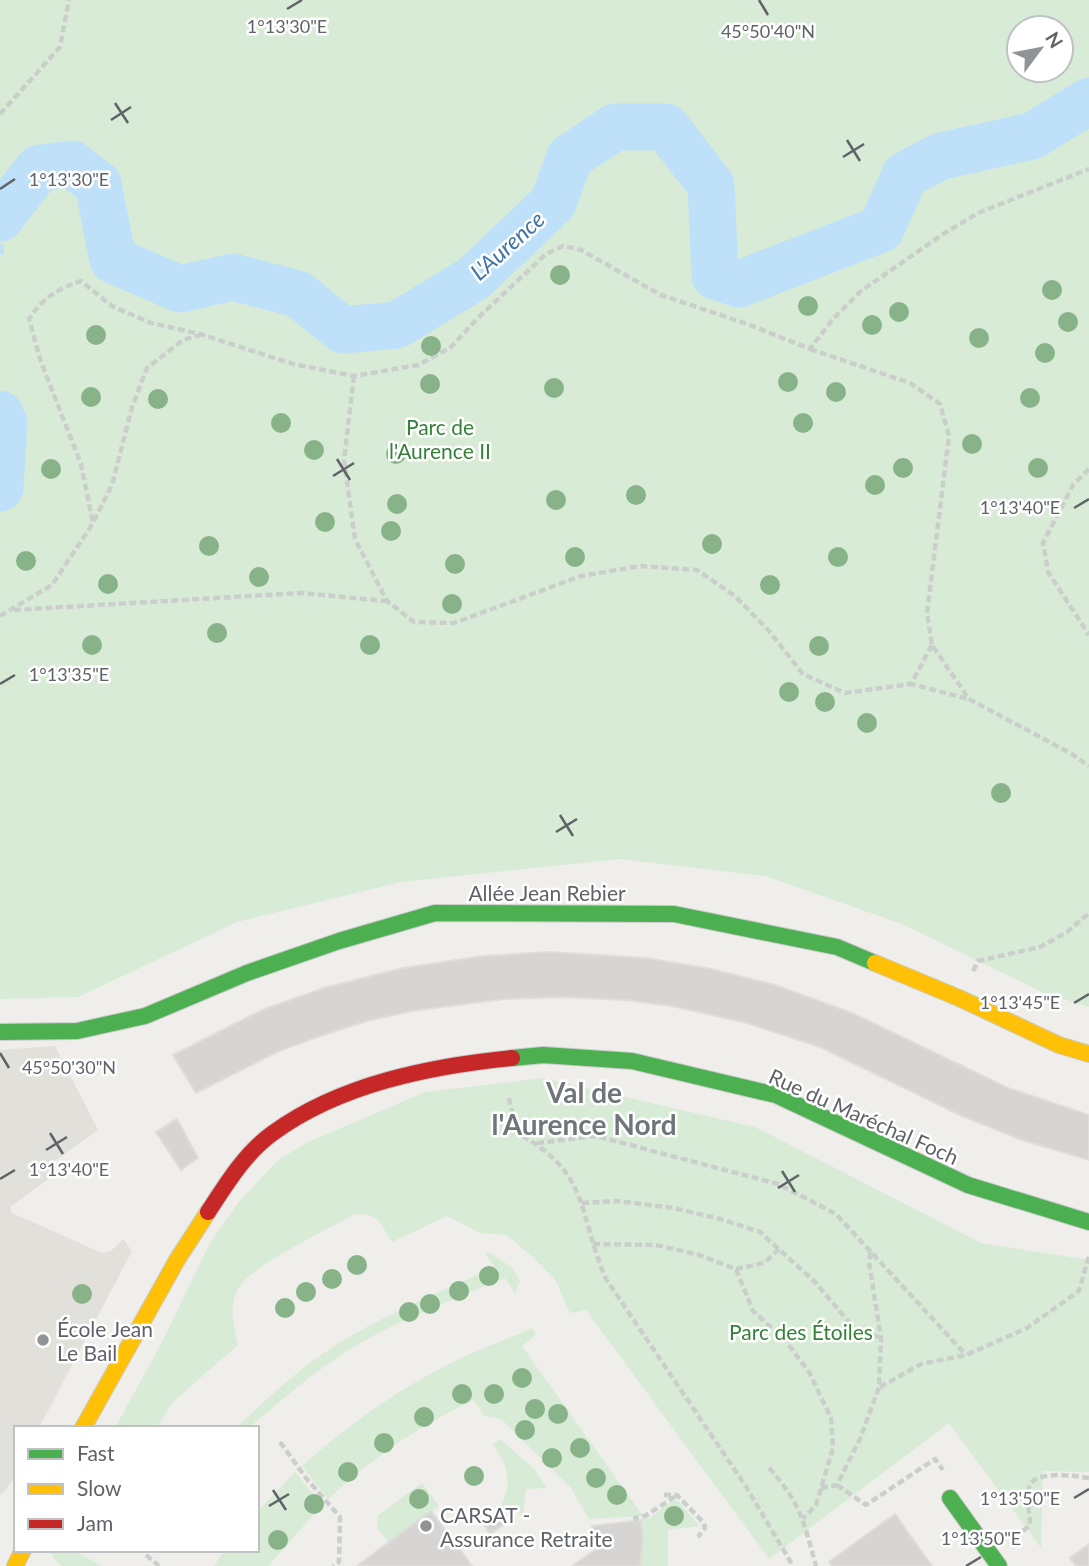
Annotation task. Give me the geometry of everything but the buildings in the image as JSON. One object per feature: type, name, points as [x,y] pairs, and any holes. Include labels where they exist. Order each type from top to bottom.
[{"type":"street","name":"Allée Jean Rebier","points":[[0,1032],[77,1031],[145,1016],[247,973],[339,941],[435,913],[674,914],[837,947],[959,998],[1059,1045],[1089,1054]]},
{"type":"street","name":"Rue du Maréchal Foch","points":[[84,1426],[177,1260],[236,1169],[271,1134],[315,1106],[404,1076],[480,1061],[543,1055],[632,1061],[776,1095],[968,1185],[1089,1222]]},
{"type":"street","points":[[950,1498],[995,1561]]},
{"type":"path","points":[[0,114],[60,47],[68,0]]},
{"type":"path","points":[[810,349],[833,319],[861,291],[943,234],[978,214],[1089,169]]},
{"type":"path","points":[[93,523],[81,464],[41,362],[29,319],[41,301],[60,288],[81,281],[112,306],[151,323],[200,334],[293,364],[354,376],[418,365],[450,348],[545,254],[563,246],[581,250],[661,295],[910,383],[940,404],[949,436],[927,613],[932,645],[969,699]]},
{"type":"path","points":[[0,616],[52,585],[93,523],[112,485],[132,407],[147,368],[183,340],[200,334]]},
{"type":"path","points":[[354,376],[344,460],[355,539],[387,601],[414,622],[454,622],[581,576],[641,566],[697,570],[735,596],[769,631],[803,674],[845,693],[911,684],[969,699],[1072,754],[1089,766]]},
{"type":"path","points":[[1089,470],[1073,485],[1043,543],[1048,572],[1089,635]]},
{"type":"path","points":[[13,610],[301,593],[387,601]]},
{"type":"path","points":[[911,684],[932,645]]},
{"type":"path","points":[[959,998],[978,961],[1040,947],[1067,932],[1089,913]]},
{"type":"path","points":[[509,1098],[517,1133],[537,1143],[559,1162],[575,1184],[606,1279],[745,1485],[793,1566]]},
{"type":"path","points":[[537,1143],[596,1136],[778,1184],[836,1214],[966,1355]]},
{"type":"path","points":[[582,1203],[618,1201],[674,1208],[760,1232],[814,1281],[854,1328],[881,1338]]},
{"type":"path","points":[[593,1244],[656,1245],[699,1255],[736,1269],[764,1263],[779,1249]]},
{"type":"path","points":[[838,1485],[860,1439],[879,1388],[881,1338],[869,1262],[871,1249]]},
{"type":"path","points":[[879,1388],[921,1364],[966,1355],[1027,1328],[1079,1291],[1089,1256]]},
{"type":"path","points":[[736,1269],[753,1311],[785,1340],[809,1373],[831,1418],[833,1448],[816,1505],[803,1519]]},
{"type":"path","points":[[280,1442],[306,1478],[340,1517],[338,1562],[333,1566]]},
{"type":"path","points":[[821,1488],[838,1485],[866,1506],[935,1459]]},
{"type":"path","points":[[769,1468],[789,1490],[803,1519],[816,1566]]},
{"type":"path","points":[[995,1561],[1030,1525],[1030,1484],[1045,1476],[1088,1478],[1089,1470]]},
{"type":"path","points":[[664,1495],[677,1495],[704,1523],[705,1528],[698,1537]]},
{"type":"path","points":[[636,1521],[635,1518],[650,1513],[677,1495]]},
{"type":"path","points":[[146,1555],[159,1566]]},
{"type":"shaded area","name":"École Jean Le Bail","points":[[55,1046],[98,1130],[49,1165],[54,1175],[10,1207],[12,1213],[102,1253],[111,1251],[123,1239],[132,1251],[40,1426],[14,1426],[14,1477],[0,1495],[0,1050]]},
{"type":"green space","name":"Parc de l'Aurence II","points":[[0,0],[1089,0],[1089,1007],[1042,992],[902,924],[765,876],[620,859],[401,882],[237,922],[78,997],[0,999]]},
{"type":"green space","name":"Parc des Étoiles","points":[[543,1078],[755,1127],[981,1243],[1089,1260],[1089,1472],[1043,1471],[1041,1548],[949,1423],[769,1559],[586,1310],[570,1313],[556,1281],[532,1256],[506,1235],[480,1233],[447,1216],[392,1242],[381,1224],[373,1217],[353,1215],[274,1259],[247,1278],[236,1294],[233,1316],[238,1345],[175,1400],[157,1426],[116,1426],[161,1344],[210,1243],[238,1203],[277,1161],[308,1142],[425,1092]]},
{"type":"green space","points":[[487,1251],[511,1267],[520,1281],[515,1293],[505,1278],[389,1328],[325,1366],[251,1426],[238,1426],[290,1379],[334,1346],[403,1309],[495,1267],[486,1255]]},
{"type":"green space","points":[[532,1328],[536,1335],[522,1346],[643,1516],[589,1519],[571,1488],[501,1419],[484,1416],[474,1400],[397,1444],[328,1499],[302,1466],[355,1422],[413,1384],[463,1357]]},
{"type":"green space","points":[[500,1439],[534,1469],[547,1488],[526,1489],[523,1519],[515,1508],[505,1510],[500,1507],[508,1482],[502,1459],[493,1444]]},
{"type":"green space","points":[[295,1472],[322,1505],[268,1566],[214,1566],[224,1552],[259,1552],[259,1510]]},
{"type":"green space","points":[[422,1483],[439,1506],[389,1542],[377,1528],[378,1515]]},
{"type":"green space","points":[[673,1500],[679,1502],[699,1526],[668,1530],[668,1566],[640,1566],[643,1536],[641,1520],[651,1517]]},
{"type":"green space","points":[[52,1552],[76,1552],[102,1566],[62,1566],[53,1558]]},
{"type":"waterway","name":"L'Aurence","points":[[0,218],[39,168],[72,164],[98,184],[113,260],[180,289],[233,277],[298,294],[343,330],[397,325],[474,278],[553,203],[570,157],[615,127],[666,127],[711,185],[715,276],[739,284],[881,229],[905,175],[941,156],[1032,136],[1089,101]]},
{"type":"waterway","name":"L'Aurence","points":[[0,414],[4,423],[0,488]]},
{"type":"traffic: fast","points":[[0,1032],[77,1031],[145,1016],[247,973],[339,941],[435,913],[674,914],[837,947],[875,963]]},
{"type":"traffic: fast","points":[[512,1058],[543,1055],[632,1061],[776,1095],[968,1185],[1089,1222]]},
{"type":"traffic: fast","points":[[950,1498],[999,1566]]},
{"type":"traffic: slow","points":[[875,963],[959,998],[1059,1045],[1089,1054]]},
{"type":"traffic: slow","points":[[84,1426],[177,1260],[208,1212]]},
{"type":"traffic: slow","points":[[15,1566],[22,1552]]},
{"type":"traffic: jam","points":[[208,1212],[237,1169],[254,1150],[273,1133],[299,1116],[327,1102],[387,1080],[450,1066],[512,1058]]},
{"type":"place","name":"École Jean Le Bail","points":[[43,1340]]},
{"type":"place","name":"CARSAT - Assurance Retraite","points":[[426,1526]]},
{"type":"district","name":"Val de l'Aurence Nord","points":[[584,1108]]}]
